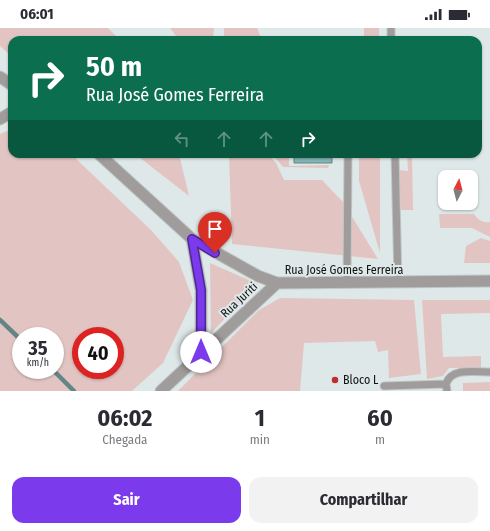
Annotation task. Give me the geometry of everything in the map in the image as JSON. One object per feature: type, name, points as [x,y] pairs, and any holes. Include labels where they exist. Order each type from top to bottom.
[{"type":"street","name":"Rua José Gomes Ferreira","points":[[103,158],[192,239],[258,276],[277,283],[490,281]]},
{"type":"street","name":"Rua Juriti","points":[[192,239],[201,290],[201,352]]},
{"type":"street","name":"Rua Juriti","points":[[160,391],[277,283]]},
{"type":"lane","points":[[347,283],[348,158]]},
{"type":"lane","points":[[395,158],[398,283]]},
{"type":"lane","points":[[384,386],[447,387],[452,375],[459,372],[490,372]]},
{"type":"shaded area","points":[[0,28],[108,28],[116,36],[8,36],[8,53],[0,46]]},
{"type":"shaded area","points":[[170,28],[214,28],[213,36],[176,36]]},
{"type":"shaded area","points":[[224,28],[257,28],[260,36],[224,36]]},
{"type":"shaded area","points":[[364,28],[379,28],[379,36],[364,36]]},
{"type":"shaded area","points":[[8,131],[8,158],[75,158],[152,231],[179,262],[193,300],[163,363],[132,391],[0,391],[0,134]]},
{"type":"shaded area","points":[[140,158],[180,158],[189,196]]},
{"type":"shaded area","points":[[229,158],[272,158],[276,163],[284,180],[322,180],[343,202],[378,259],[232,244]]},
{"type":"shaded area","points":[[275,158],[289,158],[289,166],[329,165],[328,168],[283,167]]},
{"type":"shaded area","points":[[359,158],[380,158],[380,253],[359,181]]},
{"type":"shaded area","points":[[407,158],[412,158],[413,210],[401,210],[399,170],[408,171]]},
{"type":"shaded area","points":[[439,214],[474,214],[481,221],[490,222],[490,237],[472,228],[440,228]]},
{"type":"shaded area","points":[[481,238],[490,241],[490,263],[464,263],[466,246]]},
{"type":"shaded area","points":[[210,263],[258,284],[211,333]]},
{"type":"shaded area","points":[[280,298],[414,300],[421,374],[389,378],[388,350],[378,352],[375,341],[304,343],[300,391],[178,391],[259,310]]},
{"type":"shaded area","points":[[422,300],[490,300],[490,313],[441,314],[443,357],[481,356],[481,368],[449,368],[443,376],[427,379]]},
{"type":"shaded area","points":[[490,382],[490,391],[463,391],[463,383]]},
{"type":"water","points":[[294,158],[332,158],[332,163],[294,163]]},
{"type":"waterway","points":[[0,320],[12,331]]},
{"type":"waterway","points":[[62,379],[74,391]]},
{"type":"place","name":"Bloco L","points":[[335,380]]},
{"type":"route","points":[[201,352],[201,290],[192,239],[215,253]]}]
